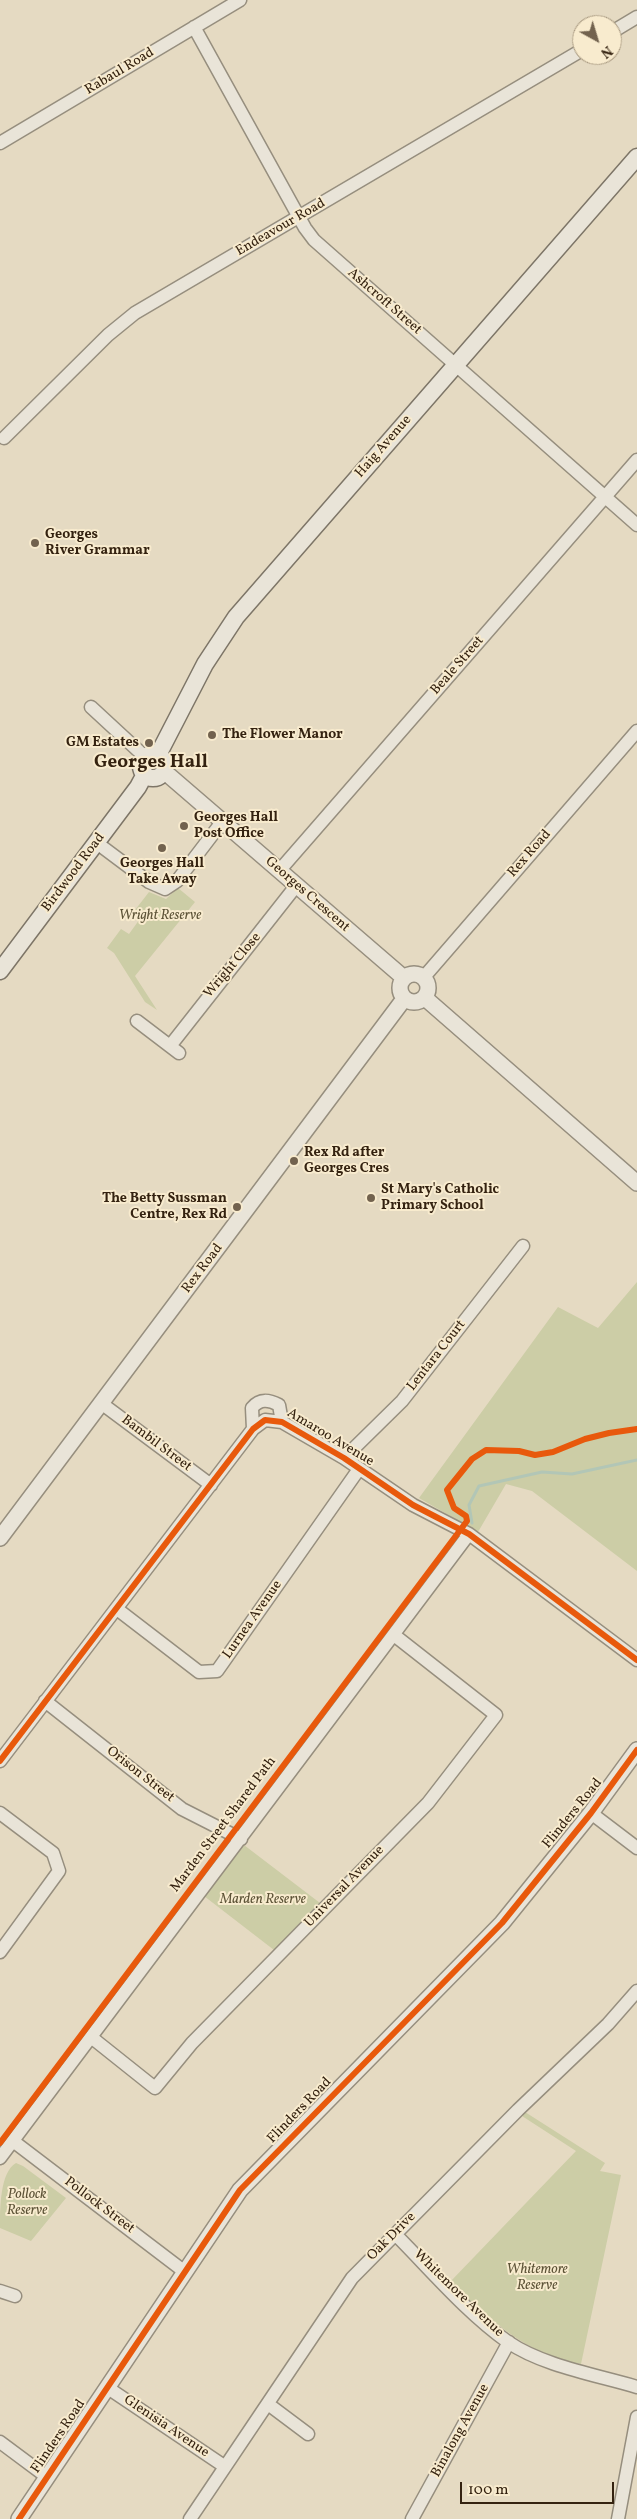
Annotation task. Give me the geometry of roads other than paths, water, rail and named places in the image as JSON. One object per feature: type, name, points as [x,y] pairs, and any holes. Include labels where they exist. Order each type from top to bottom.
[{"type":"main road","name":"Haig Avenue","points":[[151,756],[229,626],[637,158]]},
{"type":"main road","points":[[151,756],[165,764],[165,772],[157,779],[145,774],[141,764],[151,756]]},
{"type":"main road","name":"Birdwood Road","points":[[0,971],[138,787],[145,774]]},
{"type":"street","name":"Rabaul Road","points":[[0,143],[240,0]]},
{"type":"street","points":[[622,26],[637,17]]},
{"type":"street","name":"Ashcroft Street","points":[[194,27],[299,216],[320,246],[637,525]]},
{"type":"street","name":"Endeavour Road","points":[[4,438],[125,320],[572,56]]},
{"type":"street","name":"Beale Street","points":[[279,871],[637,460]]},
{"type":"street","points":[[91,707],[151,756]]},
{"type":"street","name":"Rex Road","points":[[424,977],[637,731]]},
{"type":"street","name":"Georges Crescent","points":[[165,772],[404,978]]},
{"type":"street","points":[[96,843],[149,882],[165,889],[177,881],[222,822]]},
{"type":"street","name":"Wright Close","points":[[137,1022],[174,1050],[296,886]]},
{"type":"street","points":[[412,974],[424,977],[429,987],[425,998],[412,1003],[404,999],[400,988],[404,978],[412,974]]},
{"type":"street","points":[[425,998],[637,1183]]},
{"type":"street","name":"Rex Road","points":[[0,1538],[404,999]]},
{"type":"street","name":"Lentara Court","points":[[344,1458],[402,1401],[523,1246]]},
{"type":"street","name":"Amaroo Avenue","points":[[253,1429],[252,1408],[256,1403],[268,1400],[280,1405],[282,1422]]},
{"type":"street","name":"Bambil Street","points":[[101,1404],[211,1485]]},
{"type":"street","name":"Amaroo Avenue","points":[[253,1429],[265,1420],[282,1422],[344,1458],[413,1505],[469,1534],[637,1660]]},
{"type":"street","points":[[0,1761],[253,1429]]},
{"type":"street","name":"Lurnea Avenue","points":[[117,1609],[199,1672],[217,1671],[359,1469]]},
{"type":"street","points":[[0,2158],[469,1534]]},
{"type":"street","name":"Universal Avenue","points":[[91,2037],[155,2088],[192,2043],[428,1803],[496,1715],[394,1635]]},
{"type":"street","name":"Orison Street","points":[[45,1701],[182,1809],[240,1839]]},
{"type":"street","name":"Flinders Road","points":[[19,2519],[240,2190],[502,1923],[590,1814],[637,1750]]},
{"type":"street","points":[[0,1813],[53,1853],[59,1872],[0,1952]]},
{"type":"street","points":[[590,1814],[637,1848]]},
{"type":"street","name":"Oak Drive","points":[[197,2517],[224,2466],[352,2278],[518,2110],[608,2024],[637,1991]]},
{"type":"street","name":"Pollock Street","points":[[13,2141],[185,2272]]},
{"type":"street","name":"Whitemore Avenue","points":[[395,2234],[486,2324],[509,2342],[541,2359],[637,2386]]},
{"type":"street","points":[[0,2291],[15,2296]]},
{"type":"street","name":"Binalong Avenue","points":[[412,2519],[509,2342]]},
{"type":"street","name":"Glenisia Avenue","points":[[108,2388],[224,2466]]},
{"type":"street","points":[[268,2404],[308,2434]]},
{"type":"street","points":[[618,2519],[637,2417]]},
{"type":"street","points":[[0,2442],[47,2477]]},
{"type":"waterway","points":[[472,1523],[469,1505],[479,1486],[542,1472],[572,1474],[637,1460]]},
{"type":"place","name":"Georges River Grammar","points":[[35,543]]},
{"type":"place","name":"The Flower Manor","points":[[212,735]]},
{"type":"place","name":"GM Estates","points":[[149,743]]},
{"type":"place","name":"Georges Hall Post Office","points":[[184,826]]},
{"type":"place","name":"Georges Hall Take Away","points":[[162,848]]},
{"type":"place","name":"Rex Rd after Georges Cres","points":[[294,1161]]},
{"type":"place","name":"St Mary's Catholic Primary School","points":[[371,1198]]},
{"type":"place","name":"The Betty Sussman Centre, Rex Rd","points":[[237,1207]]},
{"type":"district","name":"Georges Hall","points":[[151,764]]},
{"type":"park label","name":"Wright Reserve","points":[[160,916]]},
{"type":"park label","name":"Marden Reserve","points":[[263,1900]]},
{"type":"park label","name":"Pollock Reserve","points":[[27,2204]]},
{"type":"park label","name":"Whitemore Reserve","points":[[537,2278]]}]
